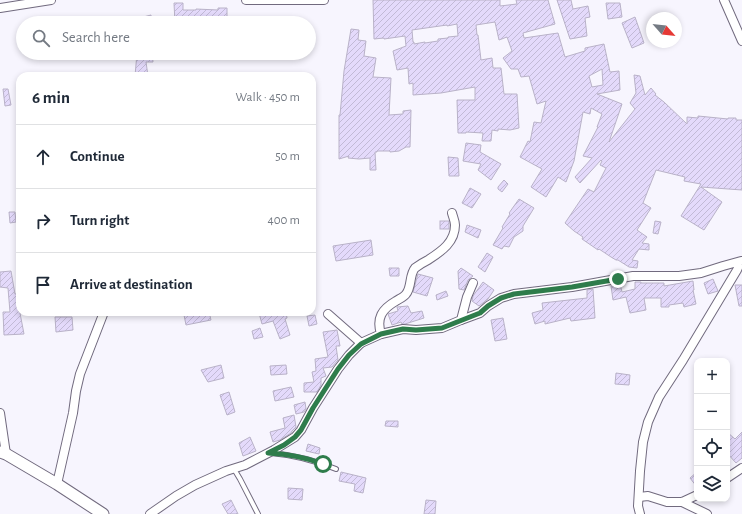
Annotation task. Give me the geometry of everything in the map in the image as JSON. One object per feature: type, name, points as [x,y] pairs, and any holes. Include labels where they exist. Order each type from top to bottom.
[{"type":"street","points":[[0,8],[51,0]]},
{"type":"street","points":[[246,0],[324,0]]},
{"type":"street","points":[[724,0],[742,41]]},
{"type":"street","points":[[381,334],[379,327],[383,311],[405,295],[412,273],[416,268],[443,250],[451,242],[455,224],[452,213]]},
{"type":"street","points":[[150,514],[195,485],[226,471],[245,465],[284,445],[295,437],[301,430],[338,369],[349,355],[361,344],[381,334],[403,329],[416,330],[442,328],[480,313],[501,298],[514,294],[566,288],[634,276],[679,276],[701,273],[741,261]]},
{"type":"street","points":[[640,514],[638,506],[643,442],[648,422],[659,397],[704,327],[741,261]]},
{"type":"street","points":[[460,320],[473,283]]},
{"type":"street","points":[[328,314],[361,344]]},
{"type":"street","points":[[57,484],[80,374],[102,316]]},
{"type":"street","points":[[0,413],[3,453],[57,484],[103,514]]},
{"type":"street","points":[[730,476],[742,468]]},
{"type":"street","points":[[639,498],[648,496],[667,502],[682,502],[694,496]]},
{"type":"street","points":[[682,502],[707,514]]},
{"type":"lane","points":[[268,453],[310,459],[336,469]]},
{"type":"lane","points":[[234,469],[258,514]]},
{"type":"building","points":[[373,0],[500,0],[500,6],[517,4],[516,0],[548,0],[555,24],[523,33],[524,38],[558,33],[565,57],[585,51],[585,48],[604,44],[610,72],[619,71],[620,90],[597,94],[622,104],[609,142],[635,109],[630,103],[636,93],[634,75],[640,76],[645,95],[651,88],[656,94],[655,95],[687,124],[687,117],[698,118],[698,116],[728,119],[736,118],[736,120],[742,120],[742,190],[701,187],[722,202],[704,230],[681,216],[701,184],[684,181],[685,177],[656,170],[643,203],[651,208],[637,230],[647,237],[642,243],[649,244],[649,250],[639,249],[632,260],[638,261],[637,268],[629,267],[599,249],[598,250],[582,239],[583,237],[565,223],[588,189],[594,192],[606,168],[600,165],[601,160],[580,183],[575,177],[592,158],[583,156],[598,127],[602,114],[591,108],[590,114],[583,112],[574,161],[566,182],[558,177],[546,197],[531,187],[542,169],[520,157],[528,141],[530,142],[534,122],[541,123],[546,101],[537,104],[529,76],[521,77],[518,69],[511,69],[503,58],[512,51],[507,37],[499,40],[495,22],[476,25],[481,60],[492,58],[493,68],[501,68],[504,94],[517,94],[519,128],[510,130],[498,129],[498,131],[492,130],[491,141],[482,141],[483,133],[458,133],[457,100],[475,100],[475,87],[441,93],[413,95],[413,83],[409,84],[408,68],[397,70],[393,51],[406,46],[405,36],[374,39]],"holes":[[[457,24],[458,36],[438,39],[438,41],[425,43],[414,44],[413,42],[412,30]],[[602,69],[603,85],[592,87],[589,76]]]},
{"type":"building","points":[[557,0],[571,0],[573,9],[588,6],[590,17],[585,18],[587,36],[570,39]]},
{"type":"building","points":[[174,3],[183,3],[183,10],[218,10],[218,8],[227,8],[227,16],[175,16]]},
{"type":"building","points":[[606,3],[620,3],[622,17],[608,19]]},
{"type":"building","points":[[635,17],[644,43],[632,48],[622,23]]},
{"type":"building","points":[[351,29],[359,30],[358,40],[366,41],[364,56],[376,58],[373,77],[391,78],[389,115],[403,114],[403,111],[411,110],[410,147],[406,147],[399,151],[375,152],[376,170],[370,170],[370,158],[348,158],[349,156],[339,159],[339,115]]},
{"type":"building","points":[[136,60],[153,60],[153,62],[146,62],[147,72],[135,72]]},
{"type":"building","points":[[3,89],[8,89],[11,105],[5,106]]},
{"type":"building","points":[[466,143],[481,145],[480,152],[501,164],[491,180],[478,170],[481,164],[463,161]]},
{"type":"building","points":[[448,157],[458,158],[459,176],[449,176]]},
{"type":"building","points":[[504,180],[508,184],[502,192],[498,189],[498,187]]},
{"type":"building","points":[[470,188],[481,194],[472,208],[462,203]]},
{"type":"building","points":[[519,199],[534,208],[523,226],[523,231],[514,237],[509,247],[504,246],[502,249],[493,245],[510,214],[509,213]]},
{"type":"building","points":[[9,212],[15,212],[16,222],[10,223]]},
{"type":"building","points":[[440,221],[449,221],[449,229],[440,229]]},
{"type":"building","points":[[655,221],[661,222],[658,234],[653,233]]},
{"type":"building","points":[[467,225],[481,230],[478,238],[465,232]]},
{"type":"building","points":[[371,240],[373,255],[336,261],[333,246]]},
{"type":"building","points":[[487,253],[493,257],[485,272],[478,267]]},
{"type":"building","points":[[389,268],[399,268],[399,276],[390,276]]},
{"type":"building","points":[[461,268],[473,276],[468,280],[464,290],[459,289],[458,271]]},
{"type":"building","points":[[11,271],[16,294],[16,316],[21,316],[24,334],[4,335],[3,312],[10,312],[8,288],[0,287],[0,272]]},
{"type":"building","points":[[418,274],[433,278],[427,296],[413,292]]},
{"type":"building","points":[[713,279],[718,291],[708,294],[704,283]]},
{"type":"building","points":[[693,281],[696,304],[684,307],[683,303],[669,305],[669,307],[661,307],[661,298],[644,298],[646,310],[630,313],[626,297],[613,300],[611,286],[620,284],[622,292],[635,289],[635,282],[664,283],[664,286]]},
{"type":"building","points":[[483,282],[494,290],[488,299],[479,306],[472,301],[473,296]]},
{"type":"building","points":[[735,285],[742,285],[742,306],[739,306]]},
{"type":"building","points":[[593,289],[595,318],[571,321],[570,318],[545,324],[545,321],[535,324],[532,313],[543,310],[542,303],[587,298],[587,290]]},
{"type":"building","points":[[446,291],[448,296],[437,300],[436,295]]},
{"type":"building","points":[[408,306],[411,313],[422,311],[424,318],[405,324],[402,324],[401,322],[392,325],[388,314],[398,311],[397,307]]},
{"type":"building","points":[[184,316],[210,316],[211,320],[186,325]]},
{"type":"building","points":[[260,316],[287,316],[287,318],[285,319],[290,335],[280,339],[273,321],[262,324]]},
{"type":"building","points":[[307,316],[315,316],[317,324],[309,326]]},
{"type":"building","points":[[55,317],[72,317],[73,330],[56,332]]},
{"type":"building","points":[[503,318],[507,339],[495,341],[491,320]]},
{"type":"building","points":[[260,328],[263,337],[254,339],[252,331]]},
{"type":"building","points":[[337,330],[340,346],[336,346],[338,360],[332,367],[323,368],[326,376],[321,378],[321,385],[317,392],[304,392],[304,383],[314,382],[312,372],[316,371],[315,359],[328,357],[323,332]]},
{"type":"building","points":[[221,365],[224,378],[208,382],[201,370]]},
{"type":"building","points":[[286,365],[287,374],[271,375],[270,366]]},
{"type":"building","points":[[616,373],[630,375],[629,385],[615,384]]},
{"type":"building","points":[[291,387],[294,397],[275,401],[273,391]]},
{"type":"building","points":[[229,392],[235,412],[227,415],[220,395]]},
{"type":"building","points":[[305,402],[306,409],[304,412],[296,414],[294,405]]},
{"type":"building","points":[[294,415],[296,427],[291,433],[280,440],[273,442],[270,432],[285,428],[283,418]]},
{"type":"building","points":[[386,421],[398,421],[398,427],[385,426]]},
{"type":"building","points":[[742,432],[742,458],[736,463],[730,456],[730,435],[735,439]]},
{"type":"building","points":[[250,437],[256,451],[243,456],[239,443]]},
{"type":"building","points":[[308,444],[320,448],[319,454],[306,451]]},
{"type":"building","points":[[341,472],[366,478],[363,493],[354,491],[355,484],[339,481]]},
{"type":"building","points":[[694,475],[694,483],[690,478]]},
{"type":"building","points":[[288,488],[303,489],[302,500],[288,499]]},
{"type":"building","points":[[231,500],[238,514],[228,514],[222,504]]},
{"type":"building","points":[[426,500],[436,501],[435,514],[424,514]]},
{"type":"route","points":[[323,464],[296,456],[268,453],[284,445],[295,437],[301,430],[338,369],[349,355],[361,344],[381,334],[403,329],[416,330],[442,328],[480,313],[501,298],[514,294],[572,287],[618,279]]}]
